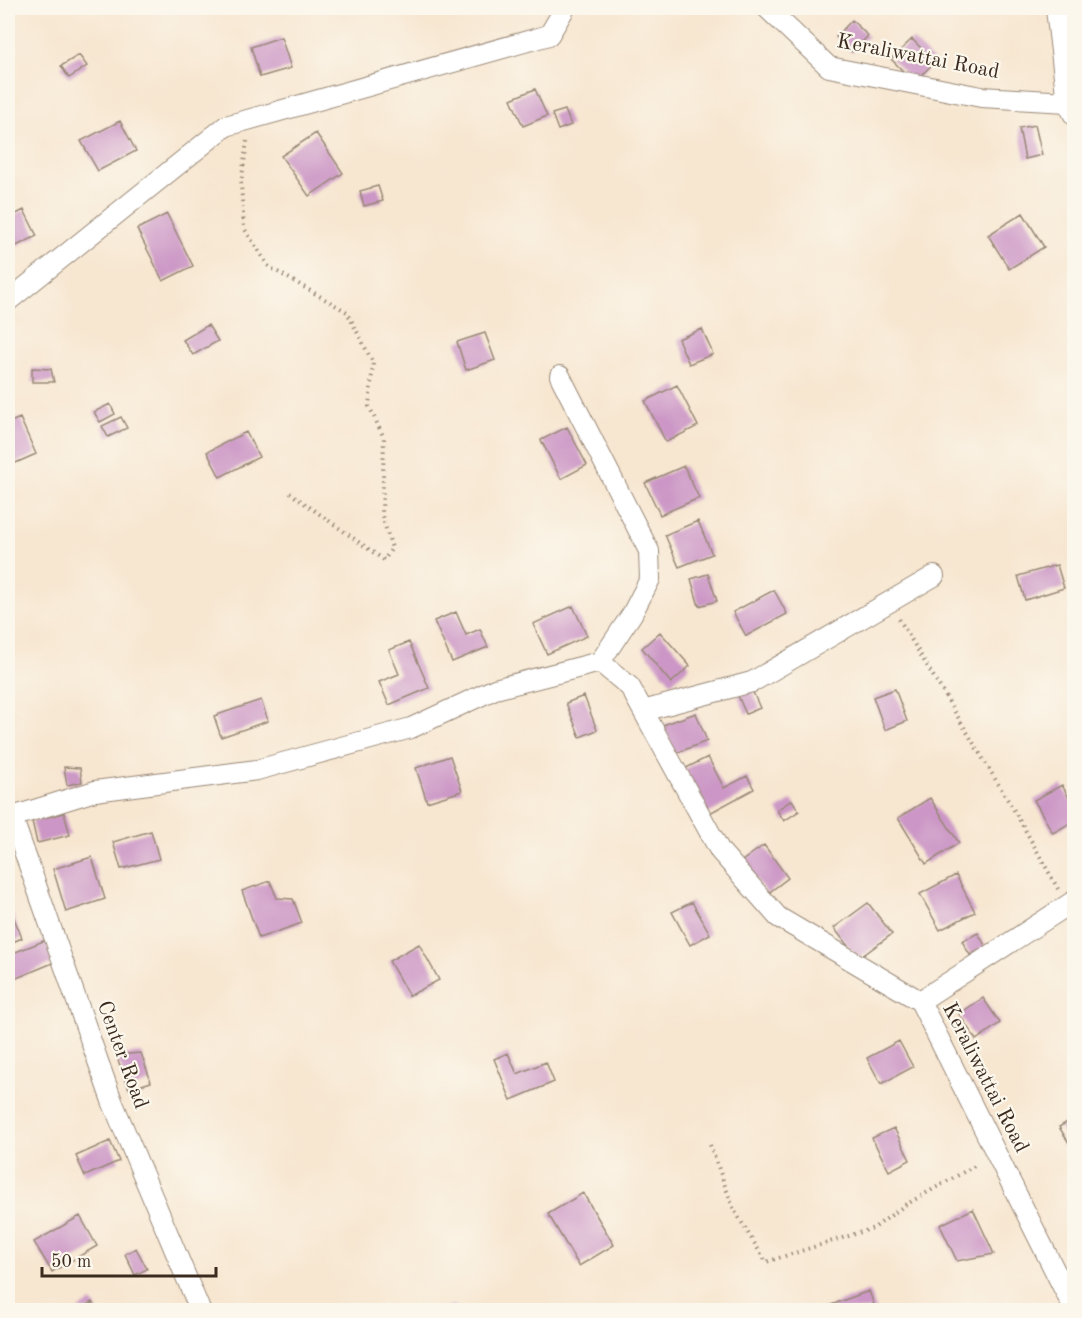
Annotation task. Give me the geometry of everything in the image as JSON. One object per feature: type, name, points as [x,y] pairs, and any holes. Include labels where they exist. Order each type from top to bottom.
[{"type":"street","points":[[8,301],[226,126],[549,35],[566,8]]},
{"type":"street","name":"Keraliwattai Road","points":[[767,8],[829,67],[981,97],[1072,109]]},
{"type":"street","points":[[1059,8],[1056,9],[1072,109]]},
{"type":"street","points":[[10,815],[95,791],[257,770],[411,728],[495,689],[600,662],[632,614],[650,579],[649,551],[560,376]]},
{"type":"street","points":[[643,711],[752,682],[934,576]]},
{"type":"street","points":[[600,662],[630,687],[720,851],[777,917],[920,1001]]},
{"type":"street","name":"Center Road","points":[[10,815],[112,1101],[200,1311]]},
{"type":"street","name":"Keraliwattai Road","points":[[1070,903],[920,1001],[1074,1309]]},
{"type":"path","points":[[249,119],[241,184],[244,228],[269,267],[347,312],[373,363],[369,405],[384,438],[382,516],[392,548],[384,560],[290,493]]},
{"type":"path","points":[[889,602],[1070,903]]},
{"type":"path","points":[[710,1145],[734,1210],[766,1262],[874,1228],[905,1205],[966,1172],[995,1150]]},
{"type":"building","points":[[852,20],[868,36],[852,52],[836,37]]},
{"type":"building","points":[[281,37],[291,68],[260,77],[251,47]]},
{"type":"building","points":[[912,39],[935,62],[914,82],[891,59]]},
{"type":"building","points":[[79,55],[87,66],[69,78],[61,66]]},
{"type":"building","points":[[535,89],[547,116],[523,126],[511,99]]},
{"type":"building","points":[[565,110],[571,125],[558,130],[552,114]]},
{"type":"building","points":[[120,121],[136,151],[98,171],[81,141]]},
{"type":"building","points":[[1035,125],[1042,155],[1025,159],[1019,128]]},
{"type":"building","points":[[316,133],[343,173],[309,196],[281,156]]},
{"type":"building","points":[[378,186],[383,201],[364,206],[360,191]]},
{"type":"building","points":[[24,210],[37,236],[8,250],[8,218]]},
{"type":"building","points":[[1023,213],[1044,247],[1009,269],[988,235]]},
{"type":"building","points":[[167,214],[193,266],[163,281],[137,229]]},
{"type":"building","points":[[208,325],[218,341],[193,355],[183,340]]},
{"type":"building","points":[[702,329],[713,354],[689,364],[678,339]]},
{"type":"building","points":[[485,333],[495,360],[466,370],[457,342]]},
{"type":"building","points":[[32,368],[51,369],[54,382],[32,382]]},
{"type":"building","points":[[677,385],[698,426],[666,442],[645,401]]},
{"type":"building","points":[[110,404],[115,414],[100,422],[94,412]]},
{"type":"building","points":[[121,417],[127,428],[108,437],[102,426]]},
{"type":"building","points":[[20,418],[36,454],[11,465],[8,458],[8,423]]},
{"type":"building","points":[[567,427],[587,465],[561,479],[541,440]]},
{"type":"building","points":[[246,432],[259,457],[220,477],[207,452]]},
{"type":"building","points":[[684,466],[699,498],[660,515],[645,483]]},
{"type":"building","points":[[698,521],[712,554],[679,567],[665,535]]},
{"type":"building","points":[[1057,565],[1064,588],[1025,600],[1018,576]]},
{"type":"building","points":[[708,574],[717,601],[699,606],[691,579]]},
{"type":"building","points":[[774,590],[787,614],[746,636],[733,612]]},
{"type":"building","points":[[573,606],[587,636],[547,654],[533,624]]},
{"type":"building","points":[[456,612],[466,635],[480,629],[488,647],[452,662],[434,621]]},
{"type":"building","points":[[660,632],[690,666],[671,683],[642,648]]},
{"type":"building","points":[[409,642],[429,688],[389,705],[379,682],[399,674],[389,650]]},
{"type":"building","points":[[895,689],[907,721],[885,730],[873,697]]},
{"type":"building","points":[[752,690],[760,708],[746,714],[738,696]]},
{"type":"building","points":[[584,696],[597,730],[580,737],[566,703]]},
{"type":"building","points":[[261,700],[268,721],[221,737],[214,716]]},
{"type":"building","points":[[696,713],[707,741],[674,754],[663,725]]},
{"type":"building","points":[[450,756],[462,791],[427,802],[416,768]]},
{"type":"building","points":[[708,757],[724,788],[747,776],[754,789],[708,814],[684,769]]},
{"type":"building","points":[[64,767],[80,768],[82,782],[67,785]]},
{"type":"building","points":[[1062,785],[1074,807],[1074,821],[1053,833],[1034,800]]},
{"type":"building","points":[[930,798],[959,843],[926,864],[898,818]]},
{"type":"building","points":[[792,800],[799,811],[784,821],[777,810]]},
{"type":"building","points":[[64,813],[70,835],[37,843],[32,821]]},
{"type":"building","points":[[151,831],[159,859],[121,869],[113,842]]},
{"type":"building","points":[[764,845],[788,878],[767,894],[742,861]]},
{"type":"building","points":[[92,857],[105,899],[66,912],[53,869]]},
{"type":"building","points":[[956,875],[975,912],[940,930],[920,894]]},
{"type":"building","points":[[270,881],[277,898],[293,899],[302,923],[259,938],[242,891]]},
{"type":"building","points":[[692,902],[710,934],[690,945],[672,912]]},
{"type":"building","points":[[8,903],[22,938],[8,944]]},
{"type":"building","points":[[868,903],[892,934],[858,959],[834,928]]},
{"type":"building","points":[[978,933],[986,947],[970,955],[962,941]]},
{"type":"building","points":[[46,940],[55,962],[12,980],[8,968],[8,955]]},
{"type":"building","points":[[419,944],[439,980],[409,996],[389,961]]},
{"type":"building","points":[[983,998],[1000,1023],[976,1040],[959,1014]]},
{"type":"building","points":[[899,1041],[913,1067],[881,1084],[867,1058]]},
{"type":"building","points":[[141,1053],[151,1082],[129,1089],[116,1055]]},
{"type":"building","points":[[508,1053],[517,1074],[546,1062],[554,1082],[511,1100],[494,1059]]},
{"type":"building","points":[[1074,1118],[1074,1140],[1069,1143],[1059,1127]]},
{"type":"building","points":[[894,1128],[910,1160],[889,1171],[872,1138]]},
{"type":"building","points":[[110,1141],[119,1161],[85,1176],[76,1156]]},
{"type":"building","points":[[583,1193],[614,1245],[579,1266],[548,1214]]},
{"type":"building","points":[[973,1209],[994,1254],[957,1261],[940,1225]]},
{"type":"building","points":[[80,1216],[97,1246],[52,1272],[34,1242]]},
{"type":"building","points":[[136,1248],[147,1269],[135,1275],[125,1254]]},
{"type":"building","points":[[869,1291],[876,1310],[833,1310],[831,1305]]},
{"type":"building","points":[[92,1302],[97,1310],[78,1309]]},
{"type":"building","points":[[454,1305],[456,1310],[440,1310]]}]
